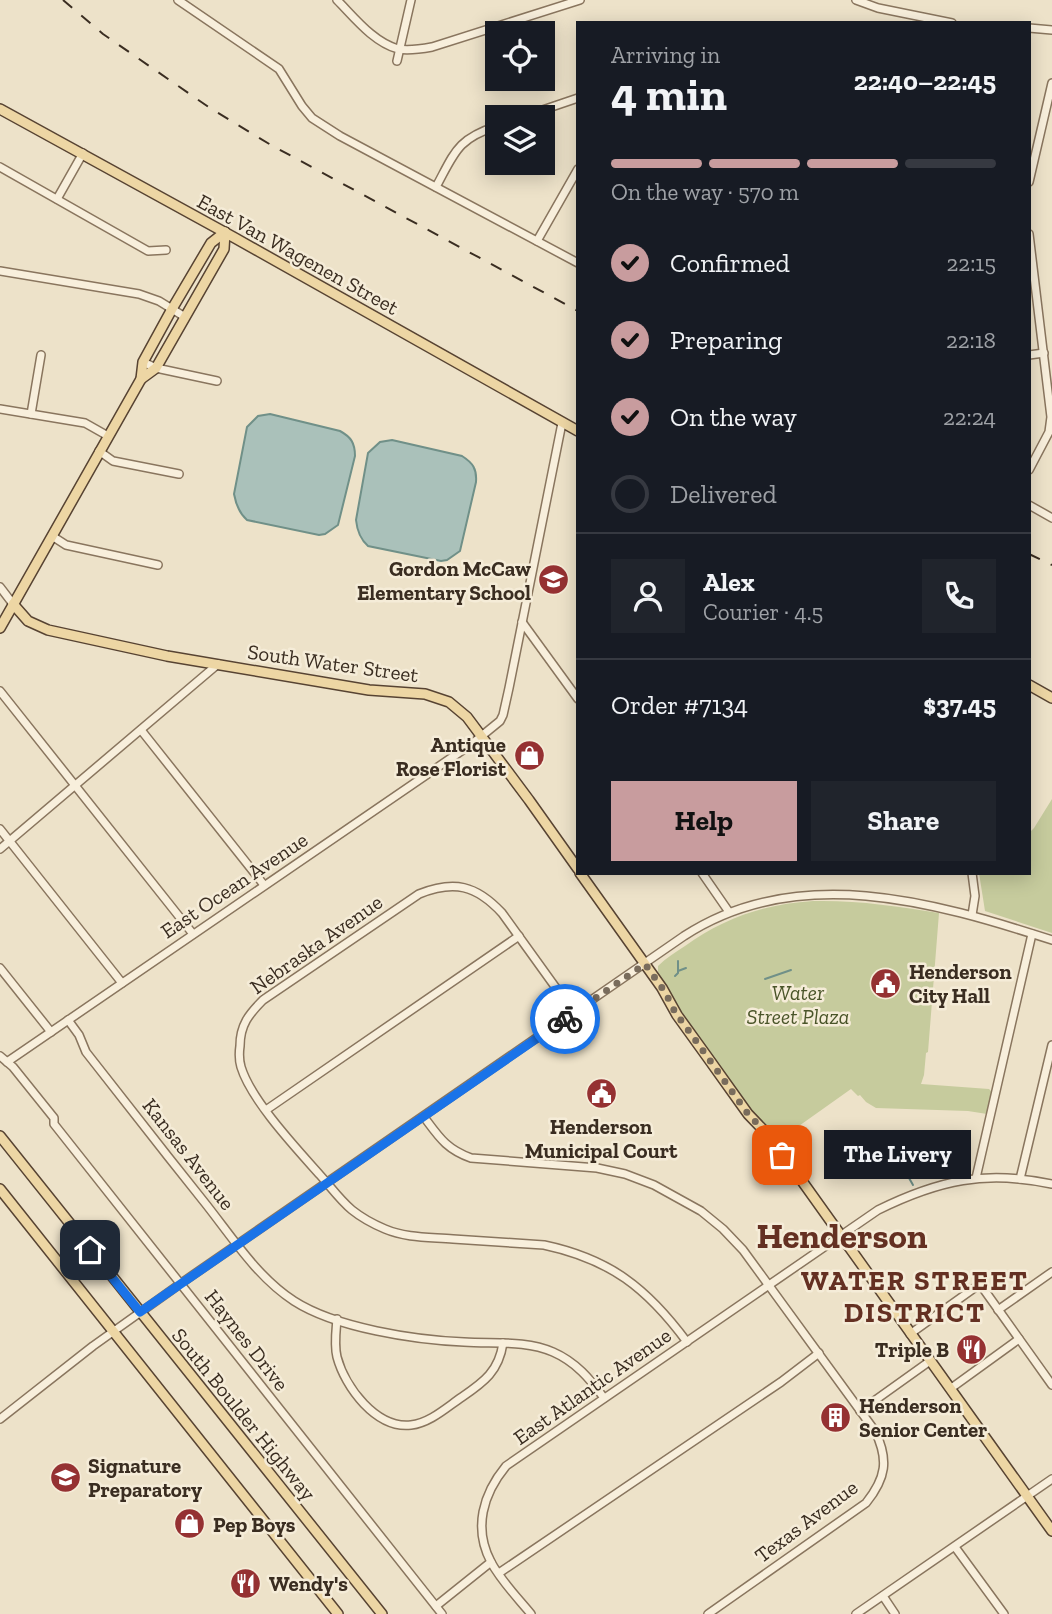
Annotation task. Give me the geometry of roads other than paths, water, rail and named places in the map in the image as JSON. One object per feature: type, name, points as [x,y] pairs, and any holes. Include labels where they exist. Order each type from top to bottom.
[{"type":"main road","name":"East Van Wagenen Street","points":[[0,109],[576,430]]},
{"type":"main road","points":[[0,628],[141,379],[143,362],[172,309],[211,243],[225,232]]},
{"type":"main road","points":[[141,379],[156,368],[224,249],[225,232]]},
{"type":"main road","name":"South Water Street","points":[[13,604],[28,621],[48,630],[167,656],[369,690],[425,694],[449,702],[460,710],[481,736],[576,867]]},
{"type":"main road","points":[[1031,686],[1052,698]]},
{"type":"main road","name":"South Water Street","points":[[582,875],[665,992],[686,1028],[748,1114],[772,1139],[1052,1531]]},
{"type":"main road","name":"South Boulder Highway","points":[[0,1136],[382,1614]]},
{"type":"main road","points":[[0,1189],[338,1614]]},
{"type":"street","points":[[178,0],[279,69],[312,118],[576,262]]},
{"type":"street","points":[[337,0],[384,43],[400,49],[415,50],[580,0]]},
{"type":"street","points":[[397,61],[411,0]]},
{"type":"street","points":[[856,0],[924,21]]},
{"type":"street","points":[[1031,28],[1052,30]]},
{"type":"street","points":[[1031,173],[1052,83]]},
{"type":"street","points":[[555,106],[576,99]]},
{"type":"street","points":[[436,187],[461,144],[485,130]]},
{"type":"street","points":[[57,199],[83,153]]},
{"type":"street","points":[[0,167],[148,251],[166,250]]},
{"type":"street","points":[[537,242],[576,173]]},
{"type":"street","points":[[1031,250],[1051,417],[1043,446],[1031,467]]},
{"type":"street","points":[[0,271],[139,294],[159,300],[185,317]]},
{"type":"street","points":[[1031,355],[1044,353]]},
{"type":"street","points":[[32,414],[41,355]]},
{"type":"street","points":[[143,362],[156,368],[217,381]]},
{"type":"street","points":[[0,409],[85,423],[108,436]]},
{"type":"street","name":"East Ocean Avenue","points":[[7,1062],[496,725],[503,715],[562,423]]},
{"type":"street","points":[[99,451],[113,460],[179,474]]},
{"type":"street","points":[[1031,506],[1052,518]]},
{"type":"street","points":[[52,536],[66,545],[158,565]]},
{"type":"street","points":[[0,587],[13,604]]},
{"type":"street","points":[[522,622],[576,696]]},
{"type":"street","points":[[0,849],[218,664]]},
{"type":"street","points":[[0,691],[193,934]]},
{"type":"street","points":[[141,730],[264,885]]},
{"type":"street","points":[[0,829],[122,983]]},
{"type":"street","points":[[703,875],[729,912]]},
{"type":"street","points":[[972,875],[975,895],[972,915]]},
{"type":"street","name":"Nebraska Avenue","points":[[574,1013],[490,900],[463,887],[444,886],[419,894],[263,1000],[245,1021],[240,1036],[239,1056],[249,1086],[266,1110],[327,1183],[364,1219],[386,1230],[409,1236],[544,1245],[565,1250],[608,1267],[636,1285],[669,1317],[687,1342]]},
{"type":"street","points":[[0,1419],[113,1331],[180,1284],[694,930],[729,912],[751,904],[800,895],[875,897],[972,915],[1052,940]]},
{"type":"street","points":[[976,1178],[1032,934]]},
{"type":"street","points":[[266,1110],[519,936]]},
{"type":"street","points":[[0,968],[51,1032]]},
{"type":"street","name":"Kansas Avenue","points":[[68,1020],[79,1035],[86,1052],[238,1244],[264,1276],[295,1301],[317,1313],[407,1336],[461,1342],[525,1344],[554,1353],[573,1364],[604,1398]]},
{"type":"street","points":[[1020,1179],[1052,1045]]},
{"type":"street","name":"Haynes Drive","points":[[0,1056],[13,1066],[54,1118],[54,1124],[442,1614]]},
{"type":"street","name":"Texas Avenue","points":[[424,1116],[443,1143],[457,1153],[471,1158],[597,1168],[625,1174],[654,1185],[701,1211],[743,1250],[875,1431],[881,1443],[884,1464],[877,1489],[866,1503],[708,1614]]},
{"type":"street","name":"East Atlantic Avenue","points":[[530,1614],[491,1562],[484,1547],[481,1530],[484,1503],[495,1480],[506,1466],[878,1210],[935,1186],[976,1178],[1020,1179],[1052,1184]]},
{"type":"street","points":[[998,1310],[1052,1272]]},
{"type":"street","points":[[911,1334],[980,1284],[1052,1385]]},
{"type":"street","points":[[337,1319],[337,1355],[346,1379],[369,1409],[395,1424],[411,1425],[428,1420],[481,1384],[492,1373],[502,1354],[503,1343]]},
{"type":"street","points":[[950,1389],[1019,1339]]},
{"type":"street","points":[[499,1573],[781,1382],[819,1353]]},
{"type":"street","points":[[860,1411],[930,1361]]},
{"type":"street","points":[[856,1614],[1052,1479]]},
{"type":"street","points":[[955,1547],[1004,1614]]},
{"type":"street","points":[[436,1606],[491,1562]]},
{"type":"street","points":[[883,1596],[895,1614]]},
{"type":"water","points":[[270,414],[340,431],[350,438],[353,444],[355,456],[338,525],[325,534],[247,520],[238,508],[234,494],[247,427],[258,416]]},
{"type":"water","points":[[392,440],[462,456],[474,467],[476,482],[460,551],[447,560],[368,546],[359,534],[356,520],[368,453],[380,442]]},
{"type":"waterway","points":[[675,976],[678,973],[678,961]]},
{"type":"waterway","points":[[678,971],[686,968]]},
{"type":"waterway","points":[[765,979],[791,970]]},
{"type":"waterway","points":[[913,1166],[915,1172],[909,1178],[913,1185]]},
{"type":"railway","points":[[63,0],[103,34],[210,108],[271,145],[576,310]]},
{"type":"railway","points":[[1031,555],[1052,565]]},
{"type":"place","name":"Gordon McCaw Elementary School","points":[[554,580]]},
{"type":"place","name":"Antique Rose Florist","points":[[529,756]]},
{"type":"place","name":"Henderson City Hall","points":[[886,983]]},
{"type":"place","name":"Henderson Municipal Court","points":[[601,1094]]},
{"type":"place","name":"The Livery","points":[[782,1155]]},
{"type":"place","name":"Triple B","points":[[972,1349]]},
{"type":"place","name":"Henderson Senior Center","points":[[836,1417]]},
{"type":"place","name":"Signature Preparatory","points":[[65,1477]]},
{"type":"place","name":"Pep Boys","points":[[190,1524]]},
{"type":"place","name":"Wendy's","points":[[246,1583]]},
{"type":"district","name":"Henderson","points":[[842,1236]]},
{"type":"district","name":"WATER STREET DISTRICT","points":[[915,1296]]},
{"type":"park label","name":"Water Street Plaza","points":[[798,1004]]}]
